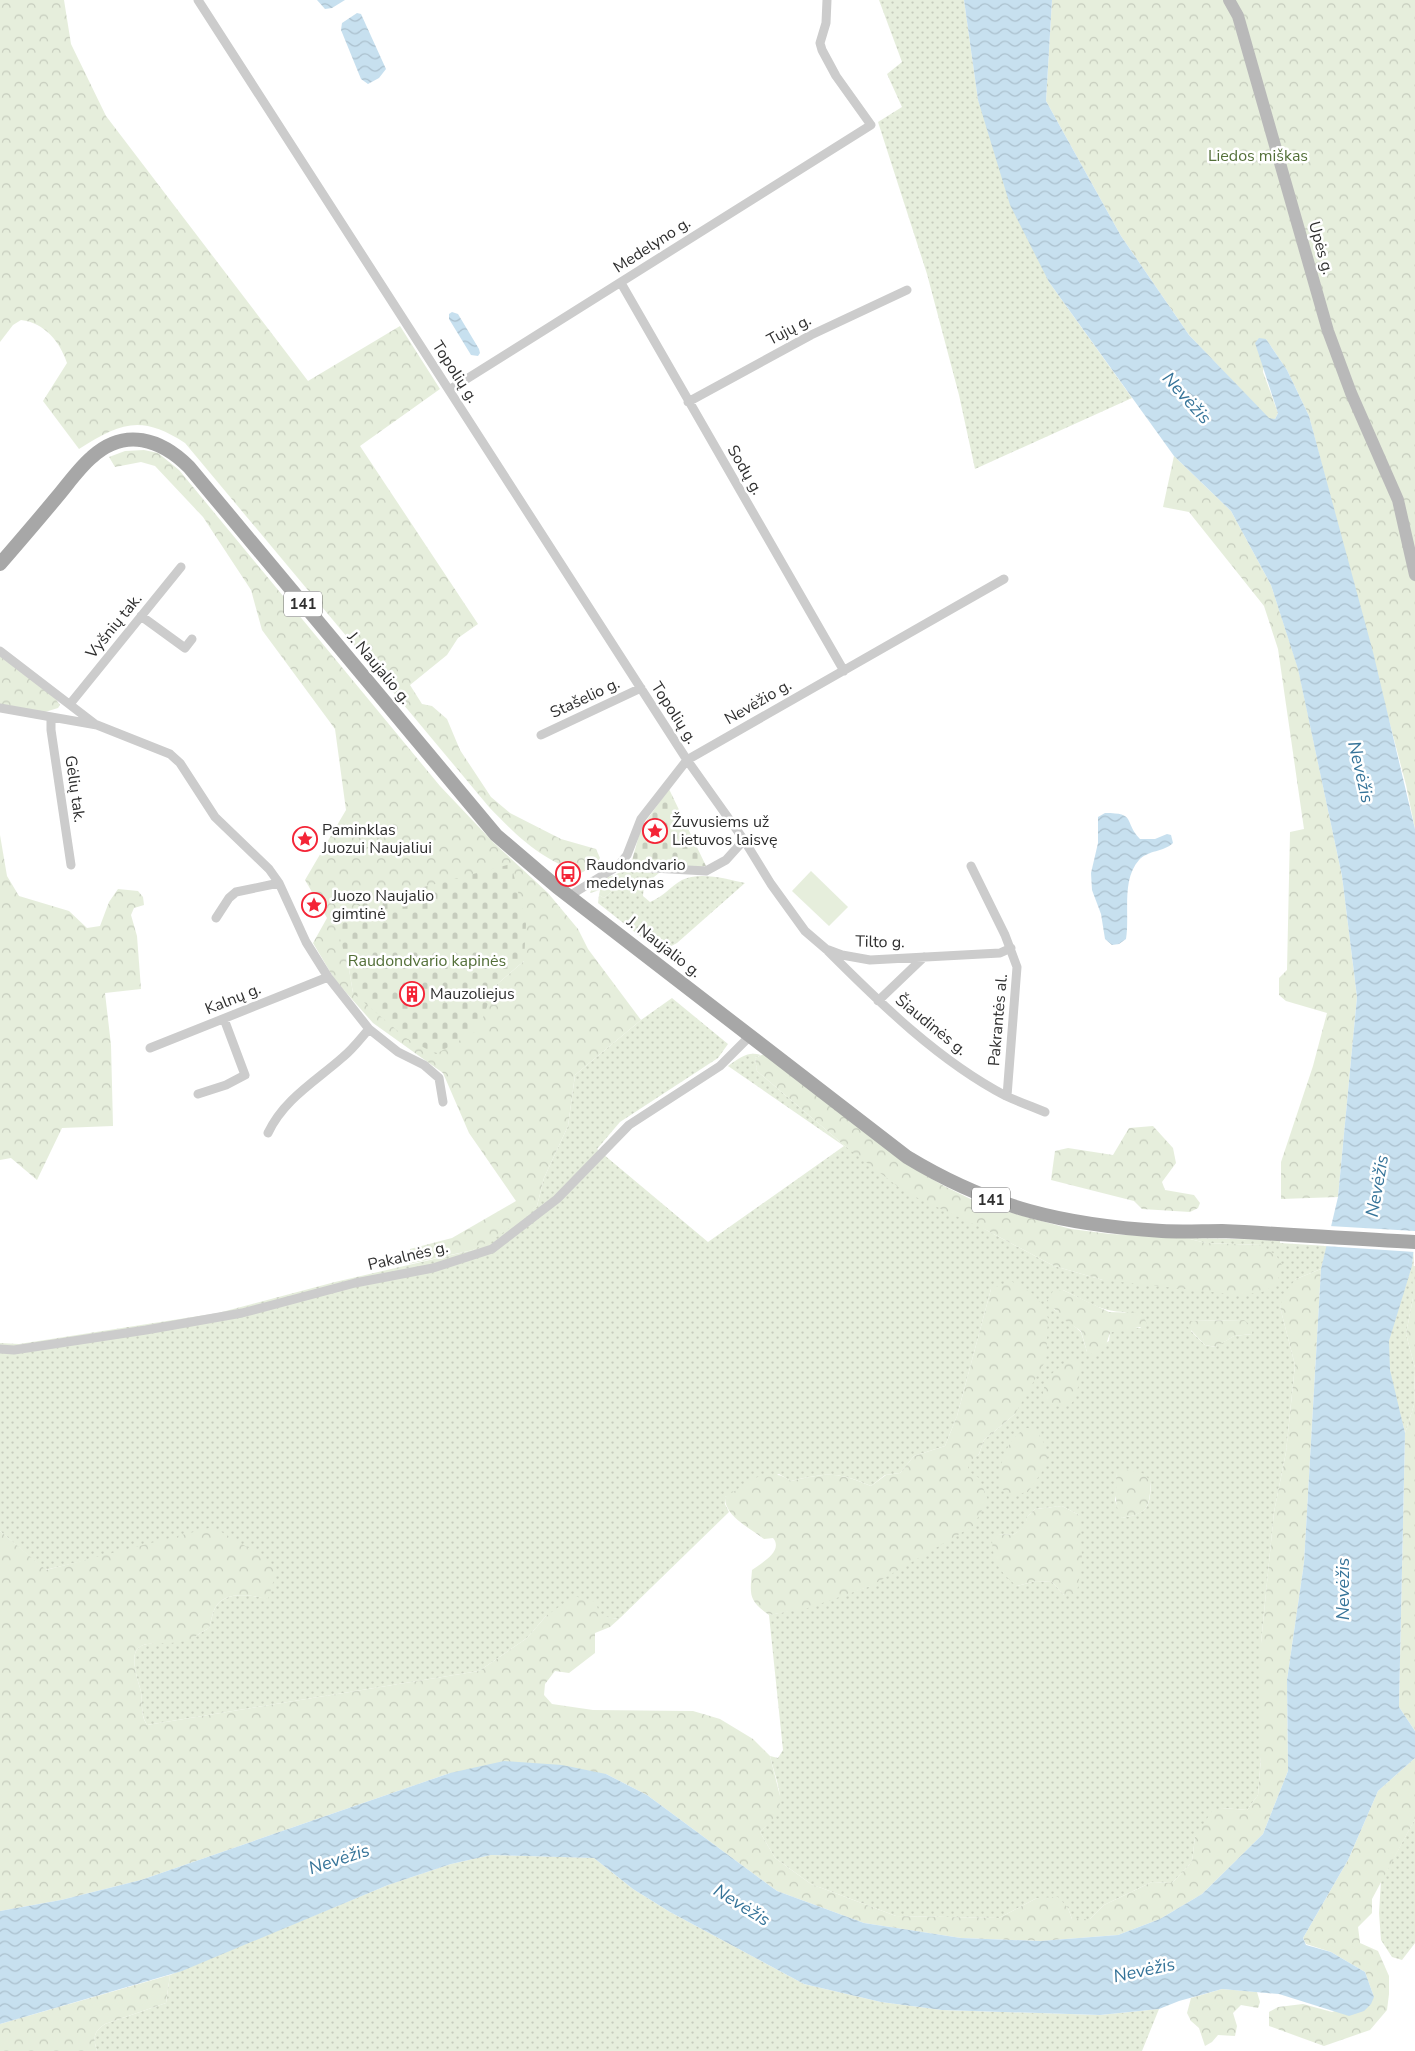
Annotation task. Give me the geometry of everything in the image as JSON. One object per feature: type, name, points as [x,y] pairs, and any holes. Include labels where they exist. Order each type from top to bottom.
[{"type":"main road","name":"Upės g.","points":[[1230,0],[1238,16],[1328,331],[1351,393],[1398,500],[1415,575]]},
{"type":"main road","name":"J. Naujalio g.","points":[[0,564],[79,470],[99,451],[110,444],[134,440],[165,446],[189,468],[496,835],[569,896],[750,1036]]},
{"type":"main road","name":"141","points":[[750,1036],[907,1157],[935,1174],[986,1198],[1041,1216],[1090,1225],[1163,1231],[1280,1234],[1415,1242]]},
{"type":"street","name":"Topolių g.","points":[[198,0],[687,760]]},
{"type":"street","name":"Medelyno g.","points":[[450,390],[871,125],[836,76],[822,50],[820,43],[826,23],[827,0]]},
{"type":"street","name":"Sodų g.","points":[[622,283],[688,402],[844,671]]},
{"type":"street","name":"Tujų g.","points":[[688,402],[811,335],[907,290]]},
{"type":"street","name":"Vyšnių tak.","points":[[70,704],[181,567]]},
{"type":"street","name":"Nevėžio g.","points":[[569,896],[618,866],[627,855],[645,813],[687,760],[1004,579]]},
{"type":"street","points":[[141,616],[185,648],[192,639]]},
{"type":"street","points":[[0,652],[97,725]]},
{"type":"street","name":"Stašelio g.","points":[[542,735],[640,688]]},
{"type":"street","points":[[0,708],[97,725],[170,754],[180,763],[215,817],[227,830],[261,858],[278,883],[306,942],[328,977],[369,1029],[398,1052],[424,1065],[439,1078],[443,1102]]},
{"type":"street","name":"Gėlių tak.","points":[[51,717],[71,865]]},
{"type":"street","name":"Tilto g.","points":[[687,760],[805,931],[826,950],[870,960],[1000,952],[1011,948]]},
{"type":"street","points":[[618,866],[706,871],[726,860],[744,840]]},
{"type":"street","name":"Pakrantės al.","points":[[971,866],[1011,948],[1017,966],[1007,1096]]},
{"type":"street","points":[[216,918],[229,898],[236,892],[278,883]]},
{"type":"street","name":"Šiaudinės g.","points":[[826,950],[878,1001],[958,1066],[1007,1096],[1045,1112]]},
{"type":"street","name":"Šiaudinės g.","points":[[878,1001],[924,957]]},
{"type":"street","name":"Kalnų g.","points":[[150,1048],[328,977]]},
{"type":"street","points":[[198,1094],[226,1085],[245,1075],[224,1018]]},
{"type":"street","points":[[268,1132],[275,1117],[288,1103],[345,1056],[369,1029]]},
{"type":"street","name":"Pakalnės g.","points":[[0,1349],[14,1350],[137,1332],[242,1312],[356,1283],[433,1268],[492,1249],[558,1199],[629,1125],[720,1066],[750,1036]]},
{"type":"green space","points":[[0,0],[64,0],[71,44],[106,116],[308,381],[400,326],[440,389],[360,446],[478,624],[458,638],[447,655],[410,685],[422,704],[432,706],[447,719],[460,750],[491,797],[510,813],[561,839],[596,849],[600,858],[596,865],[581,873],[553,861],[520,838],[489,807],[185,443],[156,428],[131,425],[107,433],[79,449],[43,401],[67,363],[56,341],[44,329],[21,320],[13,325],[0,342]]},
{"type":"green space","points":[[879,0],[964,0],[978,100],[1049,282],[1132,398],[975,469],[959,395],[927,274],[878,122],[902,107],[887,74],[902,62]]},
{"type":"green space","name":"Liedos miškas","points":[[1052,0],[1415,0],[1415,829],[1406,785],[1309,416],[1287,370],[1266,339],[1263,372],[1278,413],[1275,419],[1269,419],[1189,335],[1121,236],[1046,101]]},
{"type":"green space","points":[[144,450],[158,453],[179,470],[440,786],[494,843],[548,893],[578,929],[588,949],[641,1020],[575,1075],[568,1126],[544,1178],[537,1206],[500,1235],[473,1250],[409,1264],[410,1249],[452,1238],[516,1201],[469,1133],[443,1073],[373,1023],[335,980],[313,943],[327,918],[305,880],[346,810],[335,729],[262,630],[251,590],[203,517],[155,466],[141,462],[115,467],[109,457],[125,451]],"holes":[[[524,961],[495,986],[353,993],[349,969]]]},
{"type":"green space","points":[[1174,456],[1231,511],[1271,585],[1298,668],[1342,876],[1357,997],[1338,1197],[1281,1199],[1281,1162],[1313,1066],[1327,1013],[1286,1001],[1279,995],[1279,978],[1287,970],[1290,832],[1304,829],[1278,649],[1264,606],[1189,512],[1163,507]]},
{"type":"green space","points":[[0,656],[55,698],[60,705],[58,708],[45,712],[0,704]]},
{"type":"green space","points":[[669,789],[706,866],[697,868],[631,864],[641,828]]},
{"type":"green space","points":[[0,835],[7,876],[19,896],[69,911],[87,928],[100,926],[109,902],[118,889],[138,891],[143,897],[144,905],[134,908],[131,915],[137,936],[141,989],[105,993],[111,1045],[113,1126],[62,1128],[37,1180],[11,1158],[0,1160]]},
{"type":"green space","name":"Raudondvario kapinės","points":[[511,864],[526,924],[524,961],[495,986],[478,1030],[436,1054],[406,1038],[353,993],[349,969],[334,919],[367,902]]},
{"type":"green space","points":[[623,871],[659,873],[644,885],[643,896],[650,902],[678,882],[689,877],[705,876],[745,883],[677,943],[660,952],[598,903],[599,895],[604,898],[621,884],[614,875]]},
{"type":"green space","points":[[811,871],[848,907],[829,926],[792,891]]},
{"type":"green space","points":[[614,875],[618,877],[621,884],[604,898],[599,895],[600,890],[590,893],[596,883]]},
{"type":"green space","points":[[672,998],[728,1044],[718,1058],[620,1122],[597,1149],[708,1242],[844,1146],[728,1066],[744,1056],[756,1054],[761,1055],[755,1058],[757,1071],[845,1146],[988,1231],[1054,1266],[1103,1280],[1261,1245],[1206,1243],[1186,1238],[1280,1240],[1280,1243],[1327,1246],[1321,1269],[1296,1279],[1280,1307],[1295,1365],[1286,1452],[1274,1512],[1261,1643],[1261,1757],[1258,1795],[1247,1810],[1222,1808],[1195,1837],[1192,1862],[1172,1883],[1152,1882],[1104,1905],[1090,1919],[1072,1919],[1068,1908],[1037,1898],[999,1918],[896,1916],[811,1884],[775,1858],[760,1832],[769,1822],[779,1805],[779,1788],[770,1756],[778,1758],[783,1750],[769,1615],[808,1607],[870,1586],[968,1471],[968,1462],[979,1454],[984,1440],[1015,1414],[991,1289],[957,1416],[945,1446],[914,1456],[900,1473],[885,1475],[871,1486],[840,1476],[823,1475],[791,1481],[779,1474],[725,1497],[725,1504],[729,1512],[619,1619],[603,1617],[598,1613],[546,1616],[527,1638],[479,1671],[147,1725],[143,1716],[141,1693],[135,1669],[135,1656],[138,1649],[153,1643],[176,1642],[189,1639],[209,1628],[215,1608],[225,1598],[247,1595],[268,1599],[100,1557],[45,1570],[0,1531],[0,1343],[19,1344],[218,1313],[335,1282],[473,1250],[537,1206],[544,1178],[568,1126],[575,1075],[641,1020]],"holes":[[[1063,1290],[1101,1308],[1125,1312],[1141,1328],[1119,1328],[1110,1333],[1109,1341],[1087,1352],[1081,1332],[1054,1309]],[[1244,1320],[1252,1334],[1234,1336],[1215,1347],[1205,1345],[1191,1331],[1191,1321]],[[1116,1473],[1151,1481],[1149,1503],[1138,1514],[1122,1518],[1115,1500],[1118,1487]],[[1062,1506],[1079,1515],[1078,1531],[1064,1595],[1052,1582],[1036,1581],[1017,1586],[998,1534],[1013,1535],[1026,1526],[1027,1517],[1035,1509]]]},
{"type":"green space","points":[[764,1054],[903,1162],[944,1186],[983,1205],[1071,1229],[1110,1234],[1186,1238],[1206,1243],[1261,1245],[1276,1255],[1282,1265],[1277,1284],[1262,1292],[1239,1295],[1103,1280],[1054,1266],[988,1231],[905,1192],[845,1146],[757,1071],[755,1058]]},
{"type":"green space","points":[[1153,1126],[1173,1148],[1176,1163],[1162,1182],[1165,1190],[1194,1195],[1200,1203],[1198,1208],[1190,1212],[1142,1209],[1134,1201],[1051,1180],[1055,1151],[1068,1148],[1113,1155],[1129,1128]]},
{"type":"green space","points":[[1414,1251],[1413,1298],[1406,1334],[1415,1368],[1414,1405],[1405,1433],[1391,1376],[1389,1341]]},
{"type":"green space","points":[[1412,1266],[1415,1266],[1415,1368],[1406,1334],[1413,1298]]},
{"type":"green space","points":[[1321,1269],[1304,1563],[1287,1680],[1288,1771],[1263,1834],[1202,1894],[1160,1919],[1118,1935],[1040,1941],[961,1938],[864,1923],[777,1891],[647,1795],[606,1774],[450,1773],[141,1880],[61,1900],[0,1911],[0,1531],[46,1570],[213,1527],[252,1550],[277,1570],[268,1599],[247,1595],[225,1598],[215,1608],[209,1628],[191,1639],[153,1643],[138,1649],[135,1656],[135,1669],[141,1693],[143,1716],[147,1725],[479,1671],[527,1638],[546,1616],[574,1596],[596,1602],[599,1611],[603,1615],[619,1619],[610,1627],[595,1633],[595,1653],[569,1673],[555,1671],[545,1684],[544,1695],[552,1704],[593,1710],[693,1711],[720,1719],[753,1739],[770,1756],[781,1800],[776,1816],[760,1832],[775,1858],[811,1884],[896,1916],[999,1918],[1037,1898],[1058,1897],[1068,1908],[1072,1919],[1090,1919],[1104,1905],[1152,1882],[1172,1883],[1192,1862],[1195,1837],[1212,1811],[1222,1808],[1247,1810],[1258,1795],[1261,1757],[1261,1643],[1274,1512],[1286,1452],[1295,1365],[1280,1307],[1284,1293],[1296,1279]]},
{"type":"green space","points":[[1011,1281],[1032,1293],[1041,1303],[1048,1318],[1046,1360],[1015,1414],[984,1440],[979,1454],[968,1463],[968,1471],[979,1478],[988,1500],[973,1526],[871,1586],[808,1608],[769,1615],[762,1610],[752,1596],[752,1570],[774,1552],[776,1543],[773,1538],[764,1539],[733,1516],[726,1504],[725,1497],[757,1477],[773,1474],[791,1481],[814,1476],[831,1475],[848,1478],[871,1486],[886,1475],[900,1473],[914,1456],[945,1446],[957,1416],[991,1289]]},
{"type":"green space","points":[[1063,1290],[1109,1312],[1142,1313],[1147,1324],[1138,1328],[1110,1333],[1104,1350],[1095,1355],[1087,1352],[1081,1331],[1066,1321],[1047,1301],[1053,1291]]},
{"type":"green space","points":[[1244,1320],[1253,1327],[1252,1334],[1234,1336],[1216,1347],[1205,1345],[1186,1325],[1190,1321]]},
{"type":"green space","points":[[1075,1360],[1080,1366],[1078,1385],[1077,1393],[1070,1405],[1063,1407],[1043,1400],[1045,1386],[1051,1375],[1061,1366]]},
{"type":"green space","points":[[1415,1368],[1415,1731],[1399,1707],[1405,1433],[1414,1405]]},
{"type":"green space","points":[[1026,1428],[1036,1429],[1045,1445],[1048,1463],[1028,1492],[1012,1495],[1000,1488],[1000,1470],[1008,1446]]},
{"type":"green space","points":[[1124,1469],[1142,1473],[1151,1481],[1150,1497],[1143,1511],[1122,1518],[1116,1502],[1116,1473]]},
{"type":"green space","points":[[1062,1506],[1079,1515],[1082,1559],[1077,1593],[1064,1595],[1052,1582],[1036,1581],[1017,1586],[998,1566],[992,1540],[998,1534],[1013,1535],[1025,1526],[1027,1517],[1035,1509]]},
{"type":"green space","points":[[1415,1758],[1415,1819],[1372,1899],[1372,1913],[1358,1927],[1360,1943],[1378,1951],[1389,1976],[1387,2010],[1370,2030],[1324,2046],[1269,2026],[1269,2012],[1278,2007],[1303,2004],[1332,2012],[1374,1997],[1365,1972],[1331,1952],[1306,1944],[1303,1938],[1348,1860],[1378,1791]]},
{"type":"green space","points":[[1415,1819],[1415,1943],[1402,1960],[1392,1957],[1381,1940],[1379,1913],[1381,1881]]},
{"type":"green space","points":[[491,1855],[594,1858],[633,1889],[670,1912],[804,1984],[881,2002],[942,2010],[1100,2015],[1159,2009],[1142,2051],[97,2051],[95,2036],[98,2030],[105,2024],[166,2003],[170,1975],[388,1885],[451,1864]]},
{"type":"green space","points":[[170,1975],[166,2003],[105,2024],[98,2030],[95,2036],[97,2051],[0,2051],[0,2024]]},
{"type":"green space","points":[[1222,1989],[1257,1992],[1260,2002],[1258,2008],[1241,2005],[1233,2013],[1237,2026],[1235,2036],[1218,2035],[1205,2046],[1199,2028],[1191,2021],[1187,2013],[1191,1998]]},
{"type":"water","points":[[317,0],[345,0],[332,8],[325,9]]},
{"type":"water","name":"Nevėžis","points":[[964,0],[1052,0],[1046,101],[1121,236],[1189,335],[1269,418],[1275,419],[1278,413],[1255,343],[1259,338],[1266,339],[1287,370],[1309,416],[1373,652],[1415,829],[1415,1234],[1412,1266],[1389,1341],[1390,1370],[1405,1433],[1399,1707],[1415,1731],[1415,1758],[1378,1791],[1348,1860],[1303,1938],[1306,1945],[1331,1952],[1365,1972],[1374,1997],[1371,2004],[1364,2011],[1349,2016],[1279,1994],[1222,1989],[1179,2001],[1159,2009],[1100,2015],[942,2010],[881,2002],[804,1984],[670,1912],[633,1889],[594,1858],[491,1855],[451,1864],[388,1885],[182,1971],[0,2024],[0,1911],[61,1900],[141,1880],[450,1773],[504,1761],[562,1765],[606,1774],[647,1795],[777,1891],[864,1923],[961,1938],[1040,1941],[1118,1935],[1160,1919],[1202,1894],[1263,1834],[1288,1771],[1287,1680],[1304,1563],[1321,1269],[1338,1197],[1357,997],[1342,876],[1298,669],[1271,585],[1231,511],[1174,456],[1049,282],[1010,205],[978,100]]},
{"type":"water","points":[[357,13],[361,14],[386,69],[379,78],[368,84],[361,79],[341,30],[342,23]]},
{"type":"water","points":[[452,312],[458,314],[479,349],[480,353],[478,356],[471,355],[449,319],[449,314]]},
{"type":"water","points":[[1105,813],[1126,816],[1140,839],[1155,839],[1167,834],[1171,835],[1173,843],[1143,857],[1133,868],[1128,887],[1126,939],[1119,944],[1112,945],[1105,939],[1101,914],[1092,890],[1091,873],[1098,843],[1098,817]]},
{"type":"pier","points":[[1329,1226],[1415,1231],[1415,1252],[1324,1246]]},
{"type":"place","name":"Žuvusiems už Lietuvos laisvę","points":[[655,831]]},
{"type":"place","name":"Paminklas Juozui Naujaliui","points":[[305,839]]},
{"type":"place","name":"Raudondvario medelynas","points":[[568,874]]},
{"type":"place","name":"Juozo Naujalio gimtinė","points":[[314,905]]},
{"type":"place","name":"Mauzoliejus","points":[[412,994]]}]
